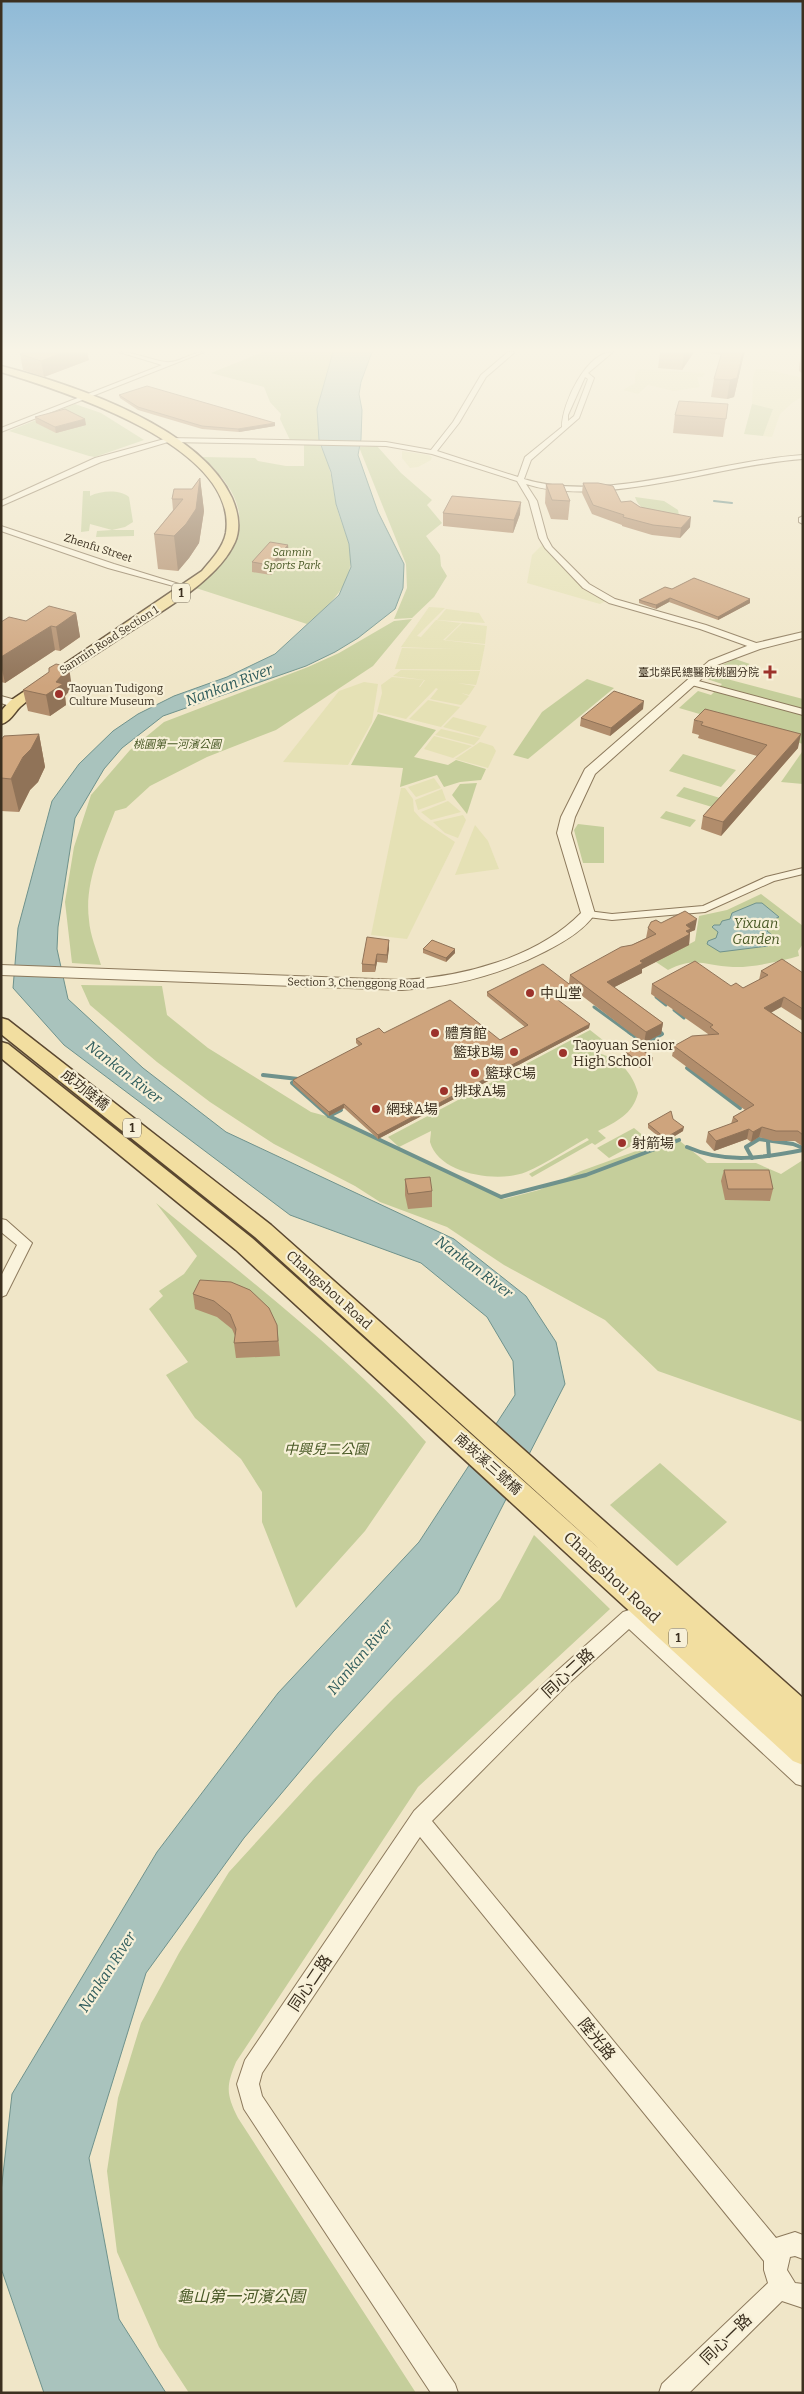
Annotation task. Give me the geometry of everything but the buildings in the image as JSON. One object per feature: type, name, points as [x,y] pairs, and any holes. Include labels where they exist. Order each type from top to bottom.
[{"type":"main road","name":"Sanmin Road Section 1","points":[[1,720],[5,702],[182,586],[206,574],[225,549],[232,533],[232,508],[224,492],[198,464]]},
{"type":"main road","name":"成功陸橋","points":[[1,1024],[263,1231]]},
{"type":"main road","name":"成功陸橋","points":[[1,1048],[244,1244]]},
{"type":"main road","name":"Changshou Road","points":[[263,1231],[440,1390]]},
{"type":"main road","name":"Changshou Road","points":[[244,1244],[421,1404]]},
{"type":"main road","name":"南崁溪三號橋","points":[[440,1390],[560,1496]]},
{"type":"main road","name":"南崁溪三號橋","points":[[421,1404],[554,1524]]},
{"type":"main road","name":"Changshou Road","points":[[560,1496],[803,1717]]},
{"type":"main road","name":"Changshou Road","points":[[554,1524],[803,1751]]},
{"type":"street","points":[[1,504],[90,464]]},
{"type":"street","points":[[469,464],[539,486],[587,489],[628,485],[745,464]]},
{"type":"street","points":[[520,480],[526,464]]},
{"type":"street","points":[[520,480],[534,501],[543,538],[554,553],[586,586],[612,601],[711,630],[756,646]]},
{"type":"street","name":"Zhenfu Street","points":[[1,528],[112,566],[182,586]]},
{"type":"street","points":[[803,635],[756,646],[713,663],[589,772],[577,795],[564,833],[588,914],[621,916],[705,908],[718,905],[770,879],[803,871]]},
{"type":"street","points":[[693,680],[803,707]]},
{"type":"street","points":[[693,680],[803,712]]},
{"type":"street","name":"Section 3, Chenggong Road","points":[[1,970],[377,985],[438,984],[477,976],[499,968],[551,943],[576,927],[588,914]]},
{"type":"street","points":[[1,1224],[24,1243],[1,1290]]},
{"type":"street","name":"Changshou Road","points":[[629,1618],[803,1777]]},
{"type":"street","name":"同心二路","points":[[446,2393],[252,2102],[248,2084],[253,2068],[420,1819],[562,1678],[629,1618]]},
{"type":"street","name":"陸光路","points":[[420,1819],[777,2254]]},
{"type":"street","points":[[803,2247],[789,2244],[777,2254],[776,2272],[781,2286],[794,2296],[803,2296]]},
{"type":"street","name":"同心一路","points":[[671,2393],[781,2286]]},
{"type":"shaded area","points":[[407,464],[424,464],[418,467],[410,468]]},
{"type":"shaded area","points":[[542,545],[593,595],[606,601],[600,604],[527,583],[532,555]]},
{"type":"shaded area","points":[[429,607],[445,608],[417,636],[421,637],[436,620],[461,623],[443,640],[485,645],[480,670],[395,669],[402,648],[455,649],[401,647]]},
{"type":"shaded area","points":[[446,609],[479,613],[485,623],[437,620]]},
{"type":"shaded area","points":[[462,623],[487,626],[485,644],[445,640]]},
{"type":"shaded area","points":[[401,670],[480,671],[476,685],[457,683],[475,686],[469,695],[461,693],[469,696],[461,705],[430,699],[438,689],[436,688],[406,719],[377,712],[382,693],[381,685],[392,677],[424,680],[419,687],[425,680],[393,676]]},
{"type":"shaded area","points":[[364,682],[378,684],[372,722],[348,765],[283,762],[339,691]]},
{"type":"shaded area","points":[[428,700],[460,707],[441,727],[409,719]]},
{"type":"shaded area","points":[[453,717],[487,726],[480,737],[443,727]]},
{"type":"shaded area","points":[[441,729],[480,738],[474,745],[435,735]]},
{"type":"shaded area","points":[[434,736],[472,746],[453,758],[424,749]]},
{"type":"shaded area","points":[[480,742],[493,746],[496,751],[488,768],[455,759]]},
{"type":"shaded area","points":[[434,778],[441,788],[416,797],[408,787]]},
{"type":"shaded area","points":[[401,788],[405,788],[413,799],[414,811],[421,819],[455,842],[407,939],[371,935]]},
{"type":"shaded area","points":[[442,789],[446,800],[418,810],[415,800]]},
{"type":"shaded area","points":[[448,801],[461,812],[431,820],[421,812]]},
{"type":"shaded area","points":[[463,815],[466,820],[458,838],[445,833],[433,822]]},
{"type":"shaded area","points":[[475,825],[488,841],[499,869],[455,875]]},
{"type":"green space","name":"Sanmin Sports Park","points":[[209,464],[273,464],[304,466],[304,464],[328,464],[337,509],[349,544],[351,558],[349,570],[341,590],[334,599],[307,624],[196,588],[228,556],[236,540],[240,524],[238,508],[231,491]]},
{"type":"green space","points":[[366,464],[393,464],[432,500],[427,505],[442,523],[426,536],[440,555],[441,566],[447,576],[434,597],[412,618],[394,619],[407,588],[406,564]]},
{"type":"green space","points":[[83,491],[90,491],[90,496],[110,492],[125,494],[129,497],[133,522],[125,527],[112,530],[90,524],[89,531],[81,532]]},
{"type":"green space","points":[[635,497],[664,501],[678,510],[679,515],[647,511],[642,508]]},
{"type":"green space","points":[[134,530],[134,536],[96,537],[97,531]]},
{"type":"green space","name":"桃園第一河濱公園","points":[[412,619],[373,666],[276,730],[207,757],[150,786],[126,808],[115,811],[95,864],[89,892],[90,926],[101,965],[72,963],[65,902],[74,847],[91,795],[130,750],[164,722],[308,667],[339,653],[394,621]]},
{"type":"green space","points":[[735,659],[750,664],[727,679],[803,699],[803,744],[679,708],[698,691],[711,695],[722,684],[707,679],[722,665]]},
{"type":"green space","points":[[587,679],[614,688],[528,759],[513,755],[542,712]]},
{"type":"green space","points":[[378,714],[436,730],[414,757],[448,765],[456,760],[486,769],[481,780],[460,782],[444,787],[437,775],[400,787],[403,768],[351,765]]},
{"type":"green space","points":[[802,752],[803,784],[781,782]]},
{"type":"green space","points":[[683,754],[736,770],[721,787],[669,771]]},
{"type":"green space","points":[[477,783],[467,814],[452,795],[460,784]]},
{"type":"green space","points":[[684,787],[720,798],[712,807],[676,796]]},
{"type":"green space","points":[[666,811],[696,820],[690,827],[660,818]]},
{"type":"green space","points":[[578,824],[604,827],[604,863],[583,863],[574,830]]},
{"type":"green space","name":"Yixuan Garden","points":[[761,894],[803,926],[803,944],[798,951],[799,956],[766,964],[740,967],[686,963],[668,970],[656,962],[695,941],[699,916],[727,910]]},
{"type":"green space","points":[[81,985],[162,986],[167,1015],[208,1048],[311,1112],[326,1116],[504,1199],[539,1190],[581,1171],[675,1137],[707,1163],[756,1163],[781,1174],[803,1160],[803,1422],[658,1371],[605,1320],[504,1265],[447,1227],[380,1202],[355,1186],[274,1144],[210,1102],[157,1062],[90,1005]]},
{"type":"green space","points":[[590,1030],[604,1041],[585,1051],[604,1055],[619,1063],[631,1076],[638,1093],[632,1107],[623,1117],[598,1131],[606,1138],[595,1145],[592,1143],[532,1177],[529,1174],[589,1140],[587,1138],[526,1172],[501,1177],[471,1174],[445,1162],[436,1153],[430,1142],[431,1131],[399,1147],[388,1137]]},
{"type":"green space","name":"射箭場","points":[[634,1128],[646,1138],[609,1158],[597,1148]]},
{"type":"green space","name":"中興兒二公園","points":[[156,1203],[296,1318],[363,1378],[426,1442],[365,1531],[296,1608],[262,1522],[262,1492],[241,1459],[195,1418],[166,1375],[188,1362],[149,1309],[163,1296],[159,1291],[184,1274],[197,1256]]},
{"type":"green space","points":[[660,1463],[727,1522],[677,1566],[610,1505]]},
{"type":"green space","name":"龜山第一河濱公園","points":[[534,1535],[610,1609],[418,1787],[236,2062],[229,2084],[229,2096],[238,2118],[416,2393],[189,2393],[159,2347],[117,2252],[107,2171],[118,2098],[141,2023],[179,1953],[229,1872],[313,1780],[394,1698],[500,1599]]},
{"type":"water","name":"Nankan River","points":[[328,464],[361,464],[378,512],[404,564],[403,588],[395,609],[358,638],[306,666],[163,716],[122,748],[104,769],[75,818],[58,927],[57,949],[68,999],[143,1068],[226,1132],[454,1239],[526,1296],[556,1342],[565,1384],[458,1593],[333,1732],[244,1838],[146,1973],[89,2158],[119,2319],[166,2393],[44,2393],[1,2268],[1,2192],[12,2094],[157,1852],[278,1693],[419,1542],[515,1395],[513,1361],[487,1317],[421,1263],[290,1215],[64,1045],[13,988],[18,928],[52,801],[79,764],[113,731],[138,714],[174,696],[227,677],[275,654],[339,595],[351,567],[349,544],[336,504]]},
{"type":"water","points":[[756,903],[762,903],[779,917],[768,922],[771,926],[767,931],[772,935],[768,946],[720,952],[707,944],[708,941],[716,938],[718,932],[712,927],[714,925],[720,925],[722,921],[730,919],[732,913]]},
{"type":"waterway","points":[[714,501],[732,503]]},
{"type":"waterway","points":[[559,999],[575,991]]},
{"type":"waterway","points":[[656,997],[666,1005]]},
{"type":"waterway","points":[[594,1007],[631,1034]]},
{"type":"waterway","points":[[674,1010],[684,1018]]},
{"type":"waterway","points":[[658,1031],[662,1034]]},
{"type":"waterway","points":[[629,1032],[644,1043]]},
{"type":"waterway","points":[[649,1041],[662,1034]]},
{"type":"waterway","points":[[687,1068],[740,1108]]},
{"type":"waterway","points":[[263,1075],[298,1079],[292,1083],[329,1116]]},
{"type":"waterway","points":[[329,1116],[341,1110]]},
{"type":"waterway","points":[[329,1116],[501,1197],[586,1175],[679,1140]]},
{"type":"waterway","points":[[752,1157],[746,1147],[759,1139],[793,1144],[803,1148]]},
{"type":"waterway","points":[[768,1142],[769,1156]]},
{"type":"waterway","points":[[687,1147],[716,1156],[752,1157]]},
{"type":"waterway","points":[[769,1156],[803,1150]]},
{"type":"waterway","points":[[752,1157],[769,1156]]},
{"type":"place","name":"臺北榮民總醫院桃園分院","points":[[770,672]]},
{"type":"place","name":"Taoyuan Tudigong Culture Museum","points":[[59,694]]},
{"type":"place","name":"中山堂","points":[[530,993]]},
{"type":"place","name":"體育館","points":[[435,1033]]},
{"type":"place","name":"籃球B場","points":[[514,1052]]},
{"type":"place","name":"Taoyuan Senior High School","points":[[563,1053]]},
{"type":"place","name":"籃球C場","points":[[475,1073]]},
{"type":"place","name":"排球A場","points":[[444,1091]]},
{"type":"place","name":"網球A場","points":[[376,1109]]},
{"type":"place","name":"射箭場","points":[[622,1143]]}]
